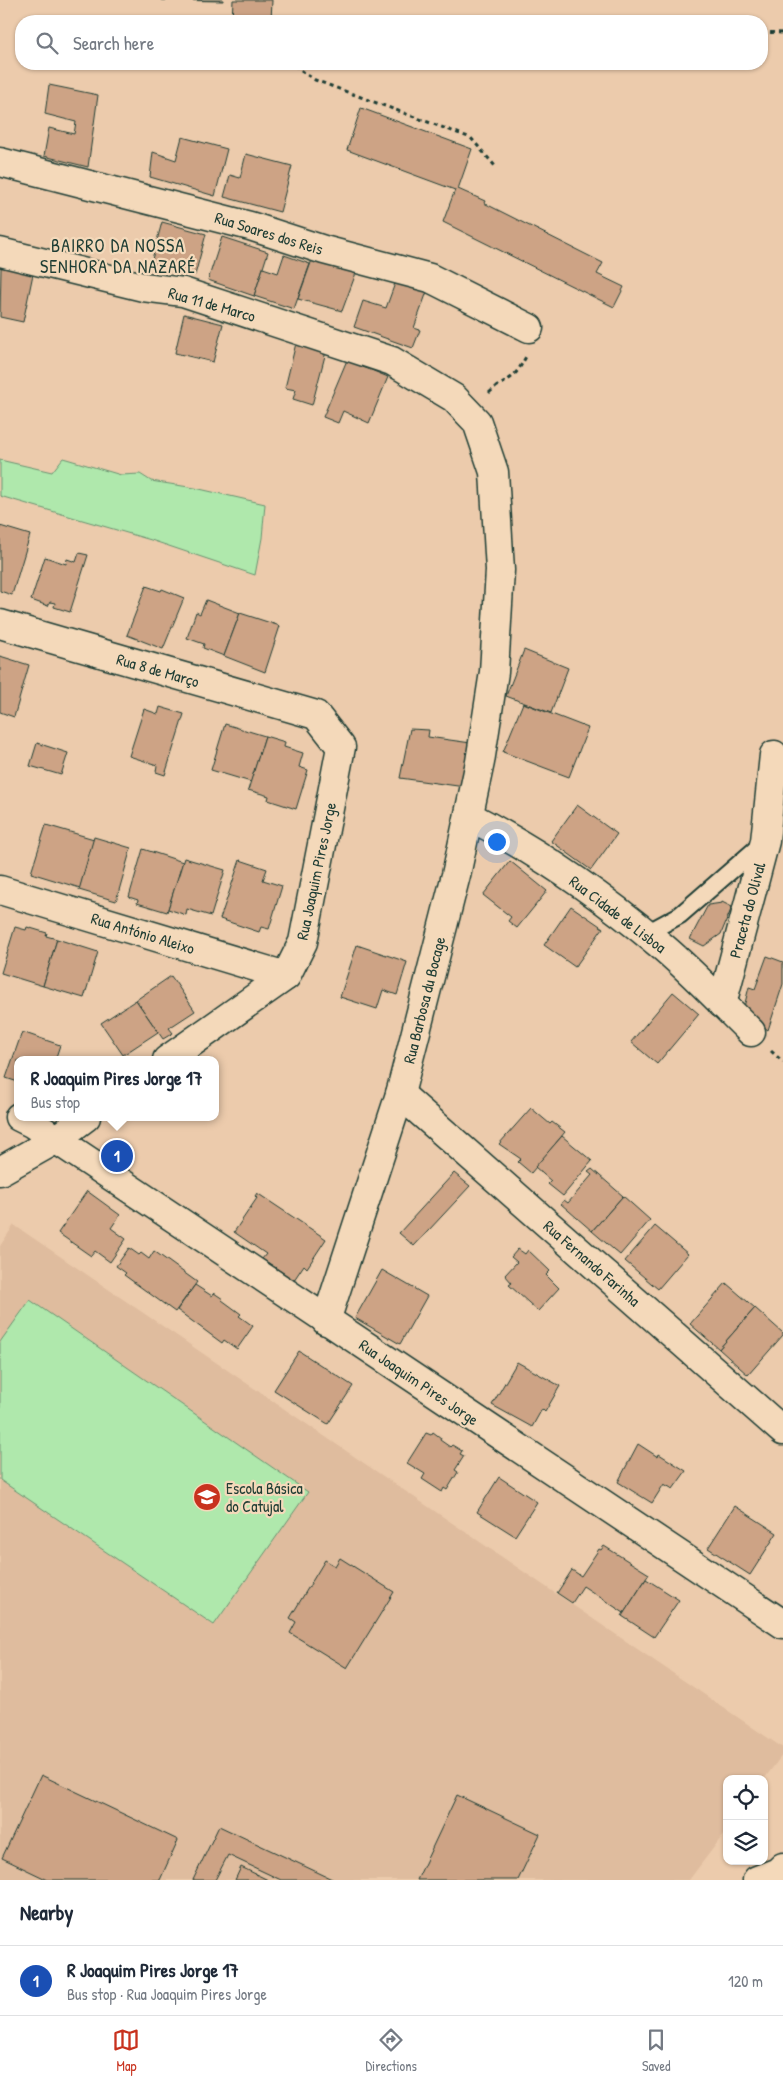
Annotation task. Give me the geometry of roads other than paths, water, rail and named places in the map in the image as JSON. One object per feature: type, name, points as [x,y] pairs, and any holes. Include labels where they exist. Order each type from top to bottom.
[{"type":"street","name":"Rua Soares dos Reis","points":[[0,162],[250,226],[324,250],[430,278],[529,328]]},
{"type":"street","name":"Rua 11 de Marco","points":[[0,252],[143,287],[183,292],[392,362],[454,398],[469,414]]},
{"type":"street","name":"Rua Barbosa du Bocage","points":[[326,1321],[400,1094],[469,816],[480,762],[494,672],[500,570],[494,472],[476,422],[469,414]]},
{"type":"street","name":"Rua 8 de Março","points":[[0,624],[316,715]]},
{"type":"street","name":"Rua Joaquim Pires Jorge","points":[[172,1056],[286,976],[303,942],[341,747],[316,715]]},
{"type":"street","name":"Praceta do Olival","points":[[722,1004],[765,841],[774,755]]},
{"type":"street","name":"Rua Cidade de Lisboa","points":[[469,816],[515,840],[588,888],[678,961],[751,1032]]},
{"type":"street","name":"Rua António Aleixo","points":[[0,890],[286,976]]},
{"type":"street","name":"Rua Fernando Farinha","points":[[400,1094],[783,1431]]},
{"type":"street","name":"Rua Joaquim Pires Jorge","points":[[0,1108],[14,1115]]},
{"type":"street","name":"Rua Joaquim Pires Jorge","points":[[25,1121],[783,1624]]},
{"type":"street","points":[[0,1171],[55,1140],[81,1121]]},
{"type":"lane","points":[[645,934],[680,915],[765,841]]},
{"type":"place","name":"R Joaquim Pires Jorge 17","points":[[117,1156]]},
{"type":"place","name":"Escola Básica do Catujal","points":[[207,1497]]},
{"type":"district","name":"BAIRRO DA NOSSA SENHORA DA NAZARÉ","points":[[118,256]]}]
